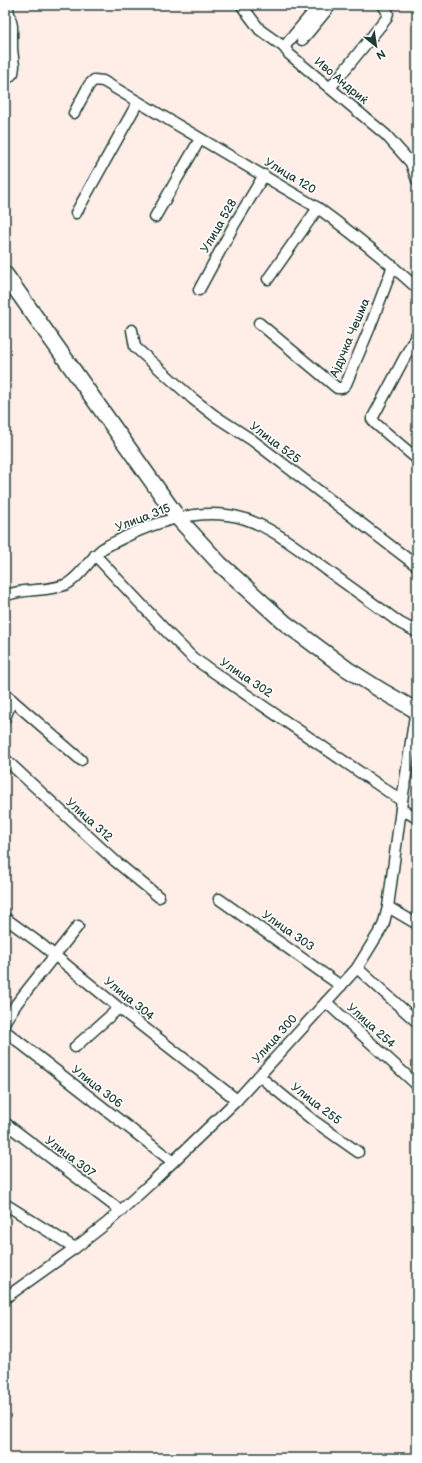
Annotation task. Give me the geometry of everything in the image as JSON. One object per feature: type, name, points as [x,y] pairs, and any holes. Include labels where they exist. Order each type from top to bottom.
[{"type":"main road","points":[[5,274],[178,518],[220,564],[285,623],[347,669],[382,692],[417,708]]},
{"type":"street","points":[[5,79],[13,73],[14,66],[12,26],[7,5]]},
{"type":"street","name":"Иво Андриќ","points":[[242,5],[260,30],[284,47],[289,54],[391,141],[411,162],[417,180]]},
{"type":"street","points":[[284,47],[319,5]]},
{"type":"street","points":[[302,40],[331,5]]},
{"type":"street","points":[[330,88],[386,19],[388,13],[383,5]]},
{"type":"street","name":"Улица 120","points":[[74,113],[89,85],[94,80],[103,81],[318,208],[393,266],[417,288]]},
{"type":"street","points":[[76,212],[138,102]]},
{"type":"street","points":[[155,217],[200,139]]},
{"type":"street","name":"Улица 528","points":[[198,290],[234,225],[264,176]]},
{"type":"street","points":[[268,279],[318,208]]},
{"type":"street","name":"Ајдучка Чешма","points":[[259,323],[337,388],[342,388],[346,384],[370,327],[393,266]]},
{"type":"street","name":"Улица 525","points":[[132,330],[135,347],[193,399],[215,416],[252,440],[417,566]]},
{"type":"street","points":[[417,334],[372,419],[417,460]]},
{"type":"street","name":"Улица 315","points":[[5,596],[19,592],[56,588],[68,583],[102,549],[151,526],[178,518],[228,514],[258,523],[296,548],[400,623],[417,632]]},
{"type":"street","name":"Улица 302","points":[[95,555],[193,658],[401,805],[417,818]]},
{"type":"street","points":[[5,718],[9,697]]},
{"type":"street","points":[[9,697],[81,760]]},
{"type":"street","name":"Улица 300","points":[[5,1298],[75,1248],[121,1211],[237,1100],[357,968],[383,926],[388,907],[401,805],[417,708]]},
{"type":"street","name":"Улица 312","points":[[5,759],[115,861],[159,897]]},
{"type":"street","name":"Улица 303","points":[[219,899],[341,986]]},
{"type":"street","points":[[388,907],[417,924]]},
{"type":"street","name":"Улица 304","points":[[5,918],[237,1100]]},
{"type":"street","points":[[5,1021],[17,1003],[78,926]]},
{"type":"street","points":[[357,968],[417,1022]]},
{"type":"street","name":"Улица 254","points":[[326,1002],[417,1085]]},
{"type":"street","points":[[75,1046],[119,1008]]},
{"type":"street","name":"Улица 306","points":[[5,1031],[173,1162]]},
{"type":"street","name":"Улица 255","points":[[259,1076],[314,1121],[358,1152]]},
{"type":"street","name":"Улица 307","points":[[5,1123],[121,1211]]},
{"type":"street","points":[[5,1204],[75,1248]]}]
